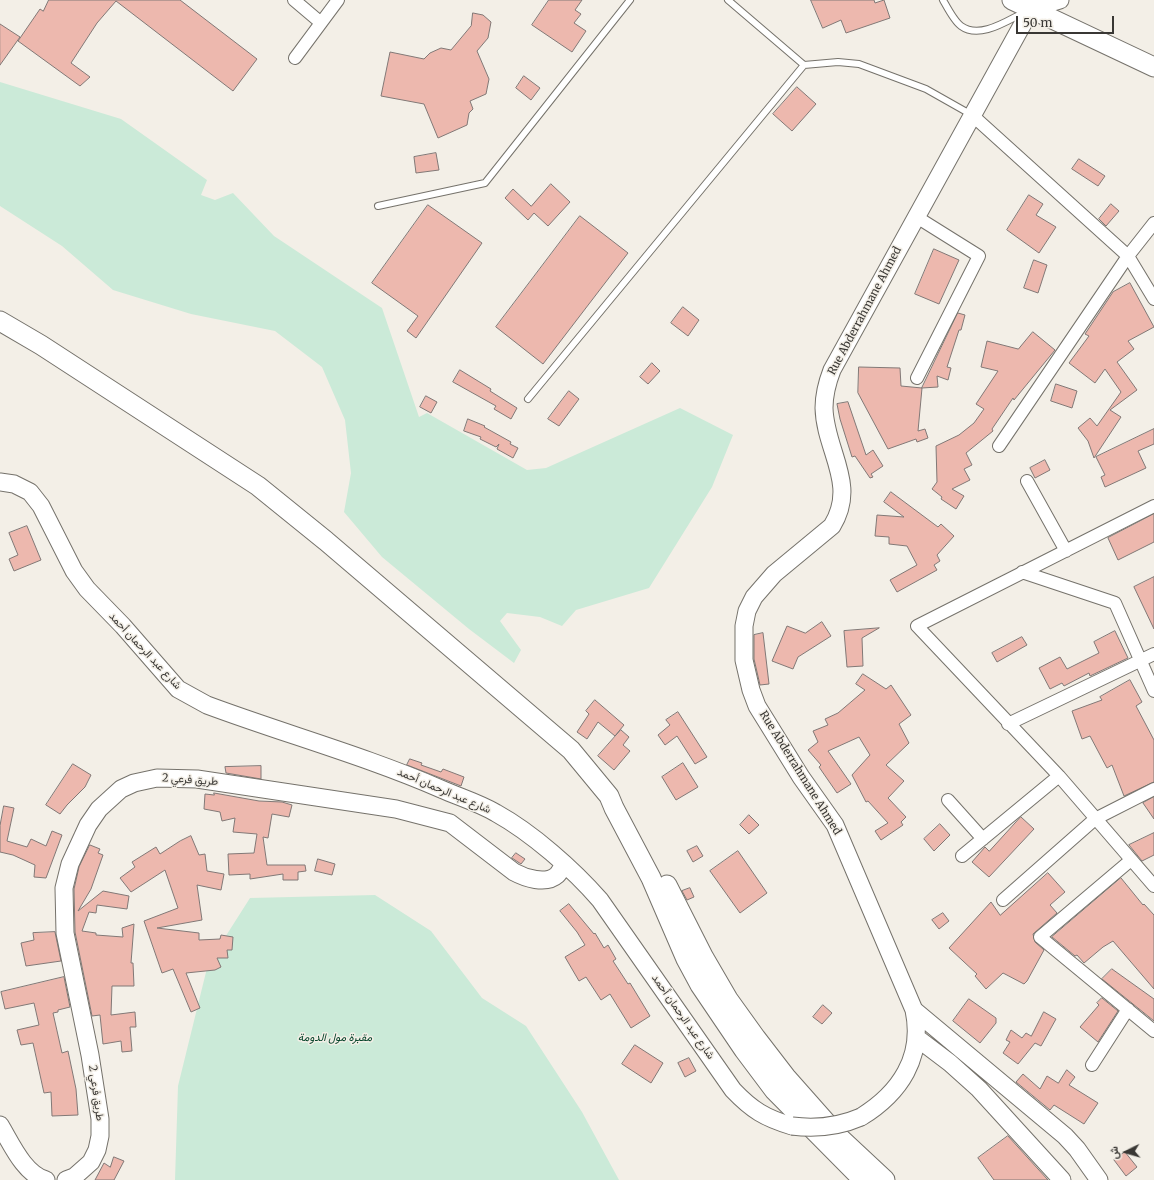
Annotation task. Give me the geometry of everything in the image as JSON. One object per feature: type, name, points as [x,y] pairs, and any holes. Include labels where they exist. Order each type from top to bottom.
[{"type":"main road","points":[[1012,0],[1033,5],[1154,68]]},
{"type":"main road","points":[[1033,5],[1060,0]]},
{"type":"main road","name":"Rue Abderrahmane Ahmed","points":[[861,1117],[884,1099],[903,1077],[915,1052],[917,1027],[914,1010],[835,826],[801,777],[757,706],[747,676],[743,642],[747,611],[762,585],[832,526],[839,515],[843,486],[824,409],[826,387],[840,354],[1033,5]]},
{"type":"main road","points":[[0,321],[41,345],[258,486],[332,546],[571,750],[609,796],[651,878],[686,959],[705,992],[744,1050],[774,1090],[863,1180]]},
{"type":"main road","name":"شارع عبد الرحمان أحمد","points":[[0,482],[14,484],[30,492],[41,506],[74,571],[87,589],[123,626],[178,689],[207,706],[403,772],[482,806],[512,823],[564,864],[600,900],[734,1090],[747,1105],[761,1115],[792,1126],[820,1128],[849,1122],[861,1117]]},
{"type":"main road","name":"طريق فرعي 2","points":[[66,1180],[74,1177],[91,1162],[97,1150],[100,1136],[100,1119],[90,1056],[65,933],[64,888],[70,864],[88,824],[98,809],[121,789],[134,783],[157,778],[191,778],[396,809],[450,823],[514,872],[524,877],[531,879],[556,876],[564,864]]},
{"type":"main road","points":[[609,796],[622,804],[643,838],[703,956],[728,1000],[786,1077],[840,1138],[885,1180]]},
{"type":"main road","points":[[914,1010],[1065,1136],[1077,1149],[1099,1180]]},
{"type":"main road","points":[[917,1038],[950,1062],[979,1089],[1062,1180]]},
{"type":"main road","points":[[0,1125],[24,1164],[37,1175],[46,1180]]},
{"type":"street","points":[[294,0],[320,22]]},
{"type":"street","points":[[295,58],[320,22],[338,0]]},
{"type":"street","points":[[972,115],[1128,256],[1154,298]]},
{"type":"street","points":[[915,216],[979,256],[917,378]]},
{"type":"street","points":[[999,446],[1128,256],[1154,223]]},
{"type":"street","points":[[1027,481],[1066,551]]},
{"type":"street","points":[[1154,506],[917,626],[1008,724],[1059,776],[1154,886]]},
{"type":"street","points":[[1022,572],[1114,603],[1154,691]]},
{"type":"street","points":[[1008,724],[1154,654]]},
{"type":"street","points":[[962,856],[1059,776]]},
{"type":"street","points":[[1003,900],[1095,819],[1154,789]]},
{"type":"street","points":[[948,800],[982,839]]},
{"type":"street","points":[[1131,860],[1040,937],[1154,1031]]},
{"type":"street","points":[[1092,1065],[1128,1009]]},
{"type":"lane","points":[[378,206],[485,183],[630,0]]},
{"type":"lane","points":[[728,0],[804,65]]},
{"type":"lane","points":[[943,0],[961,26],[975,31],[994,27],[1033,5]]},
{"type":"lane","points":[[528,399],[804,65],[838,62],[859,64],[926,89],[972,115]]},
{"type":"green space","points":[[0,82],[121,119],[207,180],[201,195],[215,200],[233,193],[274,236],[382,308],[419,417],[427,413],[527,470],[546,468],[680,408],[733,435],[712,487],[649,588],[576,610],[562,626],[540,617],[507,613],[500,621],[521,650],[514,663],[469,629],[382,557],[344,512],[351,473],[345,420],[322,367],[275,331],[191,314],[113,290],[62,246],[0,206]]},
{"type":"green space","name":"مقبرة مول الدومة","points":[[375,895],[431,931],[482,998],[526,1026],[582,1112],[619,1180],[175,1180],[178,1086],[208,964],[250,898]]},
{"type":"building","points":[[49,0],[180,0],[257,59],[233,91],[116,1],[97,23],[71,63],[90,77],[80,86],[18,41],[40,9],[43,11]]},
{"type":"building","points":[[549,0],[582,0],[575,10],[581,14],[574,23],[586,31],[572,52],[532,25]]},
{"type":"building","points":[[811,0],[874,0],[875,3],[884,0],[890,18],[846,33],[841,20],[823,28]]},
{"type":"building","points":[[473,13],[483,15],[491,22],[488,38],[477,51],[489,79],[486,94],[470,101],[473,109],[469,113],[467,125],[438,138],[424,104],[381,96],[390,52],[424,59],[430,53],[441,48],[451,50],[471,26]]},
{"type":"building","points":[[0,24],[20,37],[0,65]]},
{"type":"building","points":[[524,76],[540,88],[531,100],[516,88]]},
{"type":"building","points":[[797,87],[816,104],[792,131],[773,114]]},
{"type":"building","points":[[436,153],[439,170],[416,173],[414,157]]},
{"type":"building","points":[[1079,159],[1105,176],[1098,186],[1072,169]]},
{"type":"building","points":[[551,184],[570,202],[548,226],[534,213],[528,220],[505,198],[513,189],[531,206]]},
{"type":"building","points":[[1029,195],[1043,204],[1036,215],[1056,227],[1039,253],[1007,230]]},
{"type":"building","points":[[1111,204],[1119,211],[1106,226],[1099,219]]},
{"type":"building","points":[[428,205],[482,243],[416,338],[407,331],[418,316],[372,283]]},
{"type":"building","points":[[580,216],[628,253],[543,364],[496,327]]},
{"type":"building","points":[[934,249],[959,260],[939,304],[915,294]]},
{"type":"building","points":[[1034,260],[1047,265],[1038,293],[1024,288]]},
{"type":"building","points":[[1130,283],[1154,327],[1128,341],[1134,349],[1117,362],[1137,390],[1110,410],[1121,417],[1094,458],[1088,441],[1078,428],[1090,418],[1097,426],[1121,392],[1105,369],[1095,383],[1069,363],[1089,336],[1085,334],[1113,292]]},
{"type":"building","points":[[683,307],[699,320],[688,336],[671,323]]},
{"type":"building","points":[[958,313],[965,315],[947,367],[951,368],[948,380],[937,376],[938,387],[922,388]]},
{"type":"building","points":[[1033,332],[1055,350],[1014,400],[1013,398],[992,429],[993,431],[966,453],[972,465],[964,469],[970,480],[952,489],[964,496],[956,509],[941,499],[942,497],[932,489],[937,482],[936,446],[959,435],[974,423],[984,409],[976,404],[998,371],[981,367],[987,341],[1018,349]]},
{"type":"building","points":[[652,363],[660,371],[648,384],[640,377]]},
{"type":"building","points":[[859,367],[900,368],[901,386],[922,388],[918,431],[925,429],[928,438],[917,442],[916,439],[888,449],[858,393]]},
{"type":"building","points":[[460,370],[491,389],[490,391],[517,408],[511,419],[494,409],[496,406],[453,382]]},
{"type":"building","points":[[1056,384],[1077,391],[1072,408],[1051,401]]},
{"type":"building","points":[[569,391],[579,399],[559,426],[548,419]]},
{"type":"building","points":[[426,396],[437,402],[431,413],[420,407]]},
{"type":"building","points":[[848,402],[866,455],[873,450],[883,466],[871,474],[873,477],[870,478],[855,456],[852,457],[840,419],[837,404]]},
{"type":"building","points":[[468,419],[485,426],[484,427],[511,442],[510,444],[518,448],[513,458],[497,449],[499,444],[496,447],[480,439],[481,437],[464,431]]},
{"type":"building","points":[[1154,429],[1154,444],[1138,451],[1146,468],[1105,487],[1101,477],[1105,475],[1096,457]]},
{"type":"building","points":[[1045,460],[1050,470],[1035,478],[1030,468]]},
{"type":"building","points":[[891,492],[938,527],[941,524],[954,536],[937,555],[940,561],[934,565],[937,570],[897,592],[890,580],[917,565],[907,546],[889,544],[889,537],[875,536],[877,515],[904,517],[884,502]]},
{"type":"building","points":[[1154,514],[1154,542],[1118,560],[1108,538]]},
{"type":"building","points":[[27,526],[41,560],[14,571],[9,559],[18,555],[9,533]]},
{"type":"building","points":[[1154,577],[1154,629],[1134,587]]},
{"type":"building","points":[[822,622],[831,636],[798,657],[793,669],[772,661],[787,626],[805,633]]},
{"type":"building","points":[[879,628],[862,638],[863,666],[847,667],[844,631]]},
{"type":"building","points":[[1115,631],[1128,658],[1090,676],[1089,673],[1064,686],[1062,683],[1050,689],[1039,668],[1060,657],[1067,669],[1099,653],[1094,642]]},
{"type":"building","points":[[763,633],[769,684],[760,685],[754,659],[754,635]]},
{"type":"building","points":[[1022,637],[1027,645],[997,662],[992,653]]},
{"type":"building","points":[[863,674],[886,689],[891,685],[911,715],[899,724],[909,743],[886,765],[904,781],[888,798],[906,817],[901,822],[903,825],[881,840],[875,831],[888,823],[868,801],[866,802],[852,775],[870,755],[859,737],[828,751],[851,784],[837,793],[819,767],[821,765],[808,750],[818,742],[813,731],[828,725],[825,719],[838,713],[865,690],[856,684]]},
{"type":"building","points":[[1130,680],[1142,702],[1136,706],[1154,740],[1154,782],[1124,796],[1112,765],[1107,768],[1090,736],[1082,739],[1072,711],[1102,700],[1100,697]]},
{"type":"building","points":[[595,700],[624,725],[615,736],[598,722],[587,739],[577,732],[589,714],[586,711]]},
{"type":"building","points":[[678,712],[707,757],[695,764],[677,736],[665,745],[658,735],[670,725],[666,720]]},
{"type":"building","points":[[621,730],[629,737],[623,745],[630,751],[614,770],[598,756]]},
{"type":"building","points":[[410,759],[422,763],[421,765],[441,772],[443,769],[464,777],[461,786],[407,765]]},
{"type":"building","points":[[683,763],[698,787],[676,800],[662,777]]},
{"type":"building","points":[[73,764],[91,775],[85,787],[60,814],[46,805]]},
{"type":"building","points":[[261,766],[261,779],[226,773],[225,767]]},
{"type":"building","points":[[214,793],[259,801],[282,802],[292,805],[289,817],[272,814],[268,838],[263,837],[267,865],[305,865],[306,871],[298,872],[298,880],[283,880],[283,874],[250,879],[250,874],[229,875],[228,854],[254,853],[257,834],[233,832],[235,818],[222,821],[220,812],[204,809],[205,794],[214,795]]},
{"type":"building","points":[[1154,797],[1154,819],[1143,803]]},
{"type":"building","points":[[4,806],[14,808],[7,841],[27,847],[31,839],[46,846],[52,831],[62,835],[46,878],[34,877],[35,865],[13,855],[0,852],[0,826]]},
{"type":"building","points":[[749,815],[759,825],[749,834],[740,825]]},
{"type":"building","points":[[1021,817],[1034,829],[989,877],[972,862],[985,847],[989,851]]},
{"type":"building","points":[[940,824],[950,835],[934,851],[924,839]]},
{"type":"building","points":[[1154,833],[1154,855],[1142,861],[1129,845]]},
{"type":"building","points":[[191,836],[199,855],[205,854],[207,871],[224,874],[221,890],[197,885],[202,920],[157,928],[199,933],[199,940],[220,939],[221,935],[233,937],[232,950],[227,950],[228,958],[217,958],[221,967],[215,970],[186,973],[200,1008],[191,1012],[173,969],[162,973],[144,921],[178,908],[165,870],[131,892],[120,878],[135,867],[132,862],[156,847],[160,854]]},
{"type":"building","points":[[90,845],[100,849],[98,853],[103,855],[91,889],[78,911],[103,891],[129,896],[127,909],[97,905],[96,913],[89,912],[82,931],[96,933],[96,935],[123,937],[122,928],[134,924],[131,963],[133,963],[134,986],[112,986],[111,1015],[135,1012],[136,1027],[130,1027],[132,1051],[122,1052],[121,1041],[103,1044],[100,1015],[92,1016],[75,932],[74,889],[79,867]]},
{"type":"building","points":[[697,846],[703,856],[693,862],[687,851]]},
{"type":"building","points":[[738,851],[767,893],[740,913],[710,871]]},
{"type":"building","points":[[516,853],[525,859],[521,864],[512,858]]},
{"type":"building","points":[[318,859],[335,864],[332,875],[315,871]]},
{"type":"building","points":[[1048,873],[1065,892],[1050,905],[1057,913],[1033,934],[1035,942],[1044,950],[1024,984],[1003,973],[986,989],[975,976],[977,974],[949,948],[991,902],[1000,915]]},
{"type":"building","points":[[1121,878],[1143,905],[1144,904],[1154,915],[1154,989],[1113,941],[1103,947],[1084,963],[1077,955],[1075,956],[1052,937]]},
{"type":"building","points":[[690,888],[694,897],[687,900],[682,891]]},
{"type":"building","points":[[569,904],[594,934],[595,933],[604,948],[608,945],[616,959],[613,961],[628,984],[630,983],[650,1016],[631,1028],[610,994],[601,1000],[586,977],[579,981],[565,957],[585,945],[577,932],[560,911]]},
{"type":"building","points":[[943,913],[949,921],[939,929],[932,920]]},
{"type":"building","points":[[55,932],[61,961],[26,966],[21,943],[34,940],[33,933]]},
{"type":"building","points":[[1112,969],[1154,999],[1154,1021],[1102,979]]},
{"type":"building","points":[[64,977],[70,1007],[53,1013],[62,1053],[68,1051],[76,1089],[78,1115],[52,1116],[51,1092],[44,1093],[33,1043],[21,1045],[17,1030],[39,1025],[34,1003],[5,1009],[1,992]]},
{"type":"building","points":[[1102,998],[1118,1011],[1098,1042],[1080,1027],[1099,1005],[1097,1003]]},
{"type":"building","points":[[969,999],[996,1018],[996,1023],[980,1043],[953,1021]]},
{"type":"building","points":[[823,1005],[832,1013],[822,1024],[813,1017]]},
{"type":"building","points":[[1044,1012],[1056,1019],[1041,1046],[1035,1043],[1018,1064],[1003,1053],[1010,1042],[1006,1040],[1011,1030],[1022,1038],[1026,1033],[1031,1036]]},
{"type":"building","points":[[635,1045],[663,1063],[651,1083],[622,1064]]},
{"type":"building","points":[[689,1058],[696,1071],[685,1077],[678,1063]]},
{"type":"building","points":[[1067,1070],[1075,1077],[1069,1085],[1098,1103],[1084,1124],[1054,1105],[1050,1110],[1016,1082],[1023,1074],[1040,1089],[1047,1076],[1058,1083]]},
{"type":"building","points":[[1008,1136],[1048,1180],[994,1180],[978,1158]]},
{"type":"building","points":[[1125,1152],[1137,1167],[1126,1176],[1114,1160]]},
{"type":"building","points":[[114,1157],[124,1161],[114,1180],[95,1180],[104,1163],[110,1167]]}]
